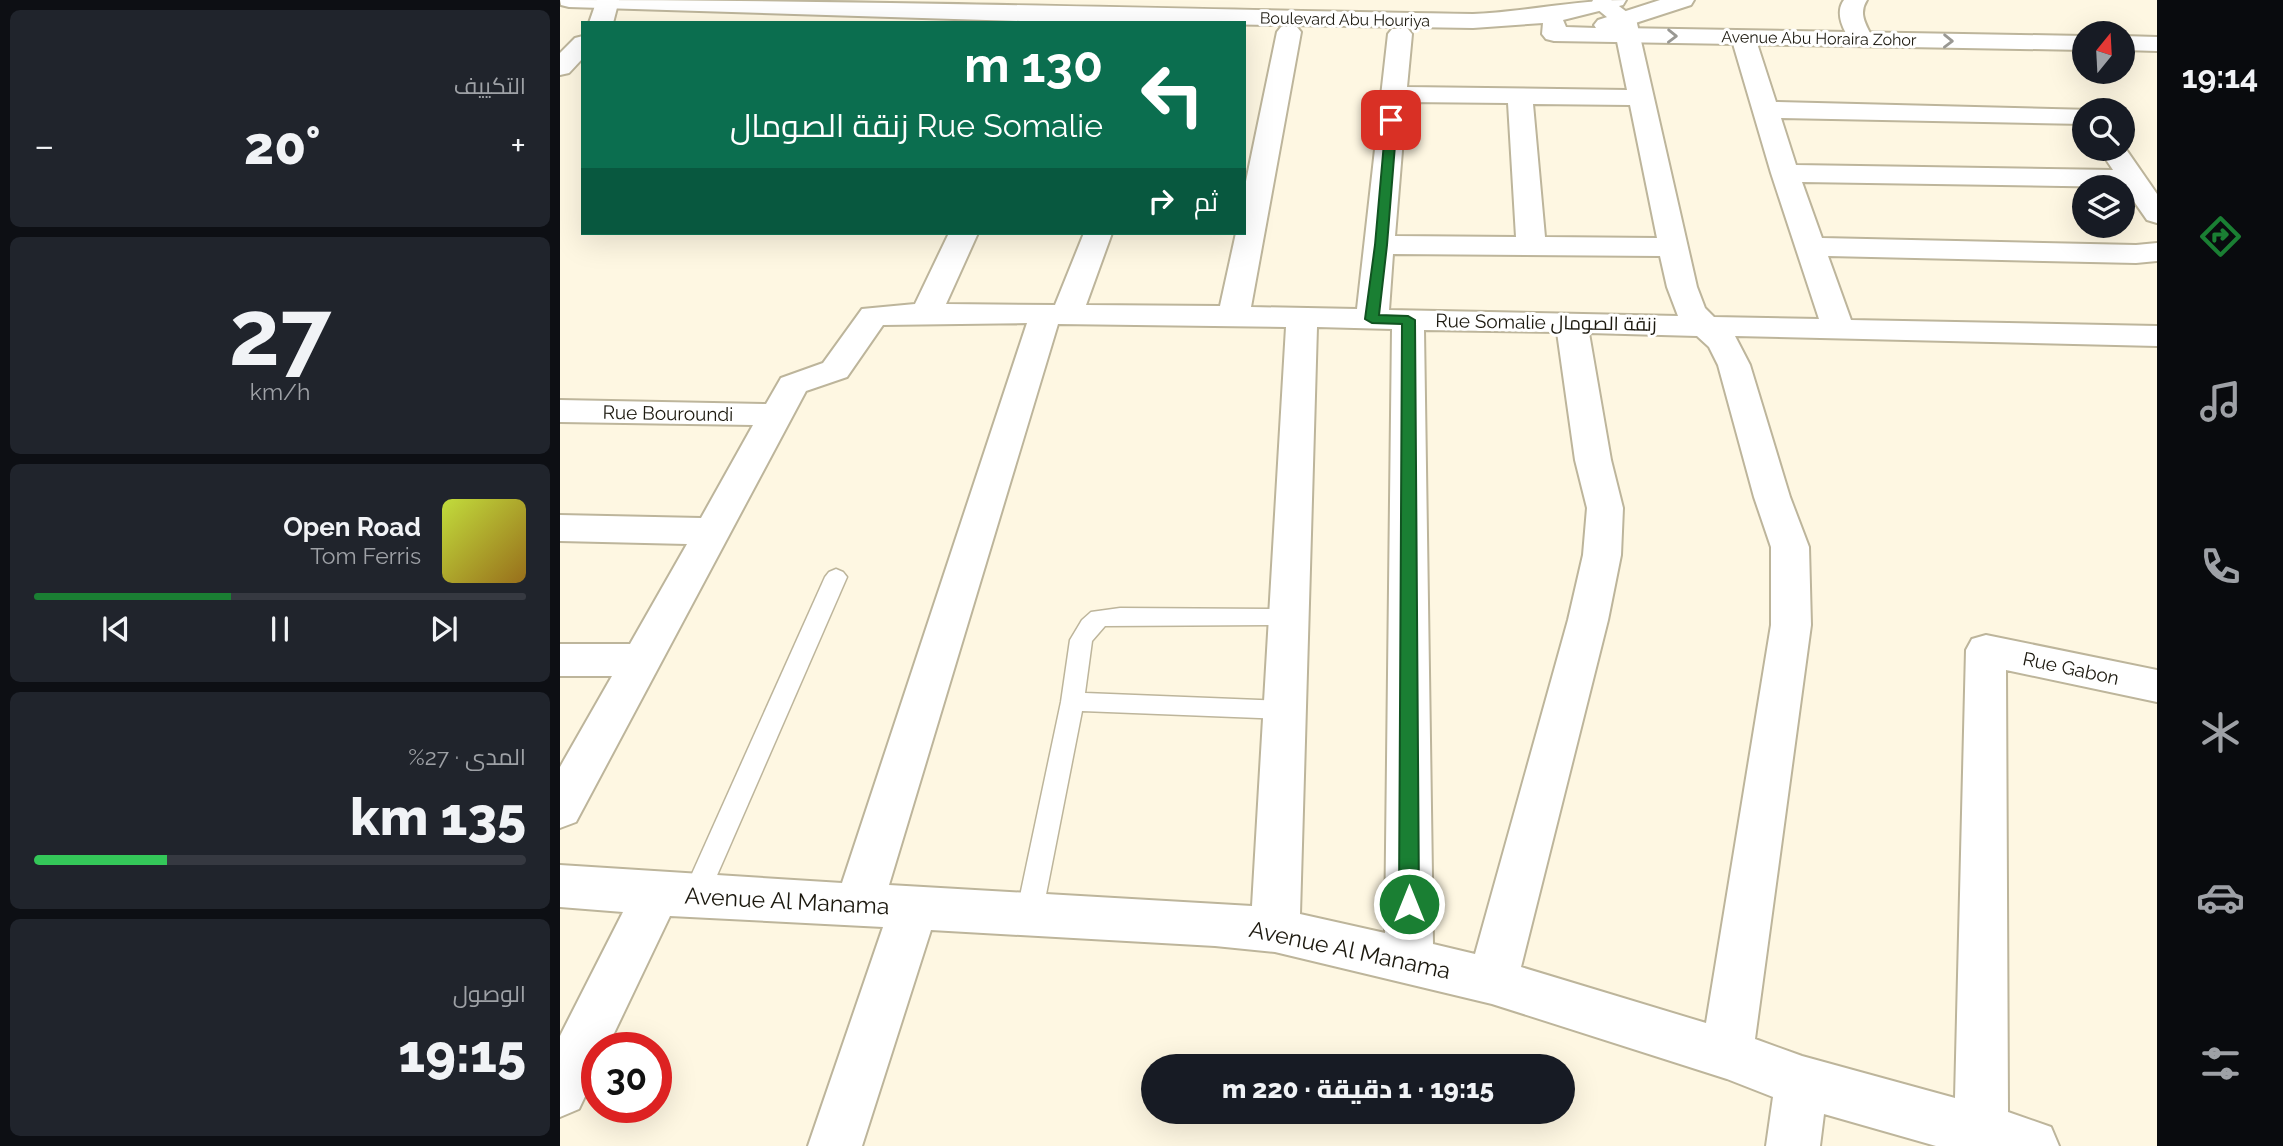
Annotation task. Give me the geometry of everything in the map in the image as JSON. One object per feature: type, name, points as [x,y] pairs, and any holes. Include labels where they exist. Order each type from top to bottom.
[{"type":"street","name":"Boulevard Abu Houriya","points":[[569,0],[605,10]]},
{"type":"street","name":"Boulevard Abu Houriya","points":[[1246,32],[1400,34],[1558,24],[1617,15],[1683,0]]},
{"type":"street","points":[[1856,0],[1850,7],[1850,14],[1861,39]]},
{"type":"street","name":"Boulevard Abu Houriya","points":[[560,17],[605,10],[744,13],[1022,7],[1558,24]]},
{"type":"street","name":"Boulevard Abu Houriya","points":[[744,13],[811,21]]},
{"type":"street","name":"Avenue Abu Horaira Zohor","points":[[1558,24],[1617,15],[1743,37],[2072,43]]},
{"type":"street","points":[[1617,15],[1642,98],[1673,247],[1691,312],[1723,343],[1734,365],[1772,497],[1790,547],[1791,625],[1727,1054]]},
{"type":"street","points":[[1234,316],[1289,32]]},
{"type":"street","points":[[1400,34],[1381,245],[1390,320],[1409,960]]},
{"type":"street","points":[[1743,37],[1785,173],[1839,328]]},
{"type":"street","points":[[2135,43],[2157,44]]},
{"type":"street","points":[[560,68],[581,45]]},
{"type":"street","points":[[1394,94],[1642,98]]},
{"type":"street","points":[[1520,96],[1531,247]]},
{"type":"street","points":[[1766,110],[2072,116]]},
{"type":"street","points":[[1785,173],[2072,178]]},
{"type":"street","points":[[2135,183],[2157,214]]},
{"type":"street","points":[[926,313],[962,235]]},
{"type":"street","points":[[859,905],[1056,315],[1097,235]]},
{"type":"street","points":[[1381,245],[1673,247]]},
{"type":"street","points":[[1812,247],[2157,253]]},
{"type":"street","name":"Rue Somalie زنقة الصومال","points":[[776,415],[797,382],[829,375],[835,370],[873,316],[926,313],[1703,324],[2157,337]]},
{"type":"street","points":[[1275,930],[1291,617],[1302,318]]},
{"type":"street","points":[[1492,981],[1588,620],[1602,555],[1605,508],[1593,460],[1571,323]]},
{"type":"street","name":"Rue Bouroundi","points":[[560,411],[776,415]]},
{"type":"street","points":[[560,810],[776,415]]},
{"type":"street","points":[[560,528],[712,531]]},
{"type":"street","name":"Rue Gabon","points":[[1980,1132],[1986,650],[2157,686]]},
{"type":"street","points":[[560,660],[642,660]]},
{"type":"street","name":"Avenue Al Manama","points":[[560,886],[1275,930],[1492,981],[1727,1054],[1802,1082],[2032,1146]]},
{"type":"street","points":[[560,1091],[676,895]]},
{"type":"street","points":[[835,1146],[914,908]]},
{"type":"street","points":[[1793,1146],[1802,1082]]},
{"type":"lane","points":[[676,895],[836,577]]},
{"type":"lane","points":[[1029,915],[1072,702],[1081,639],[1099,618],[1291,617]]},
{"type":"lane","points":[[1072,702],[1285,709]]},
{"type":"route","points":[[1391,120],[1372,319],[1408,320],[1409,904]]}]
